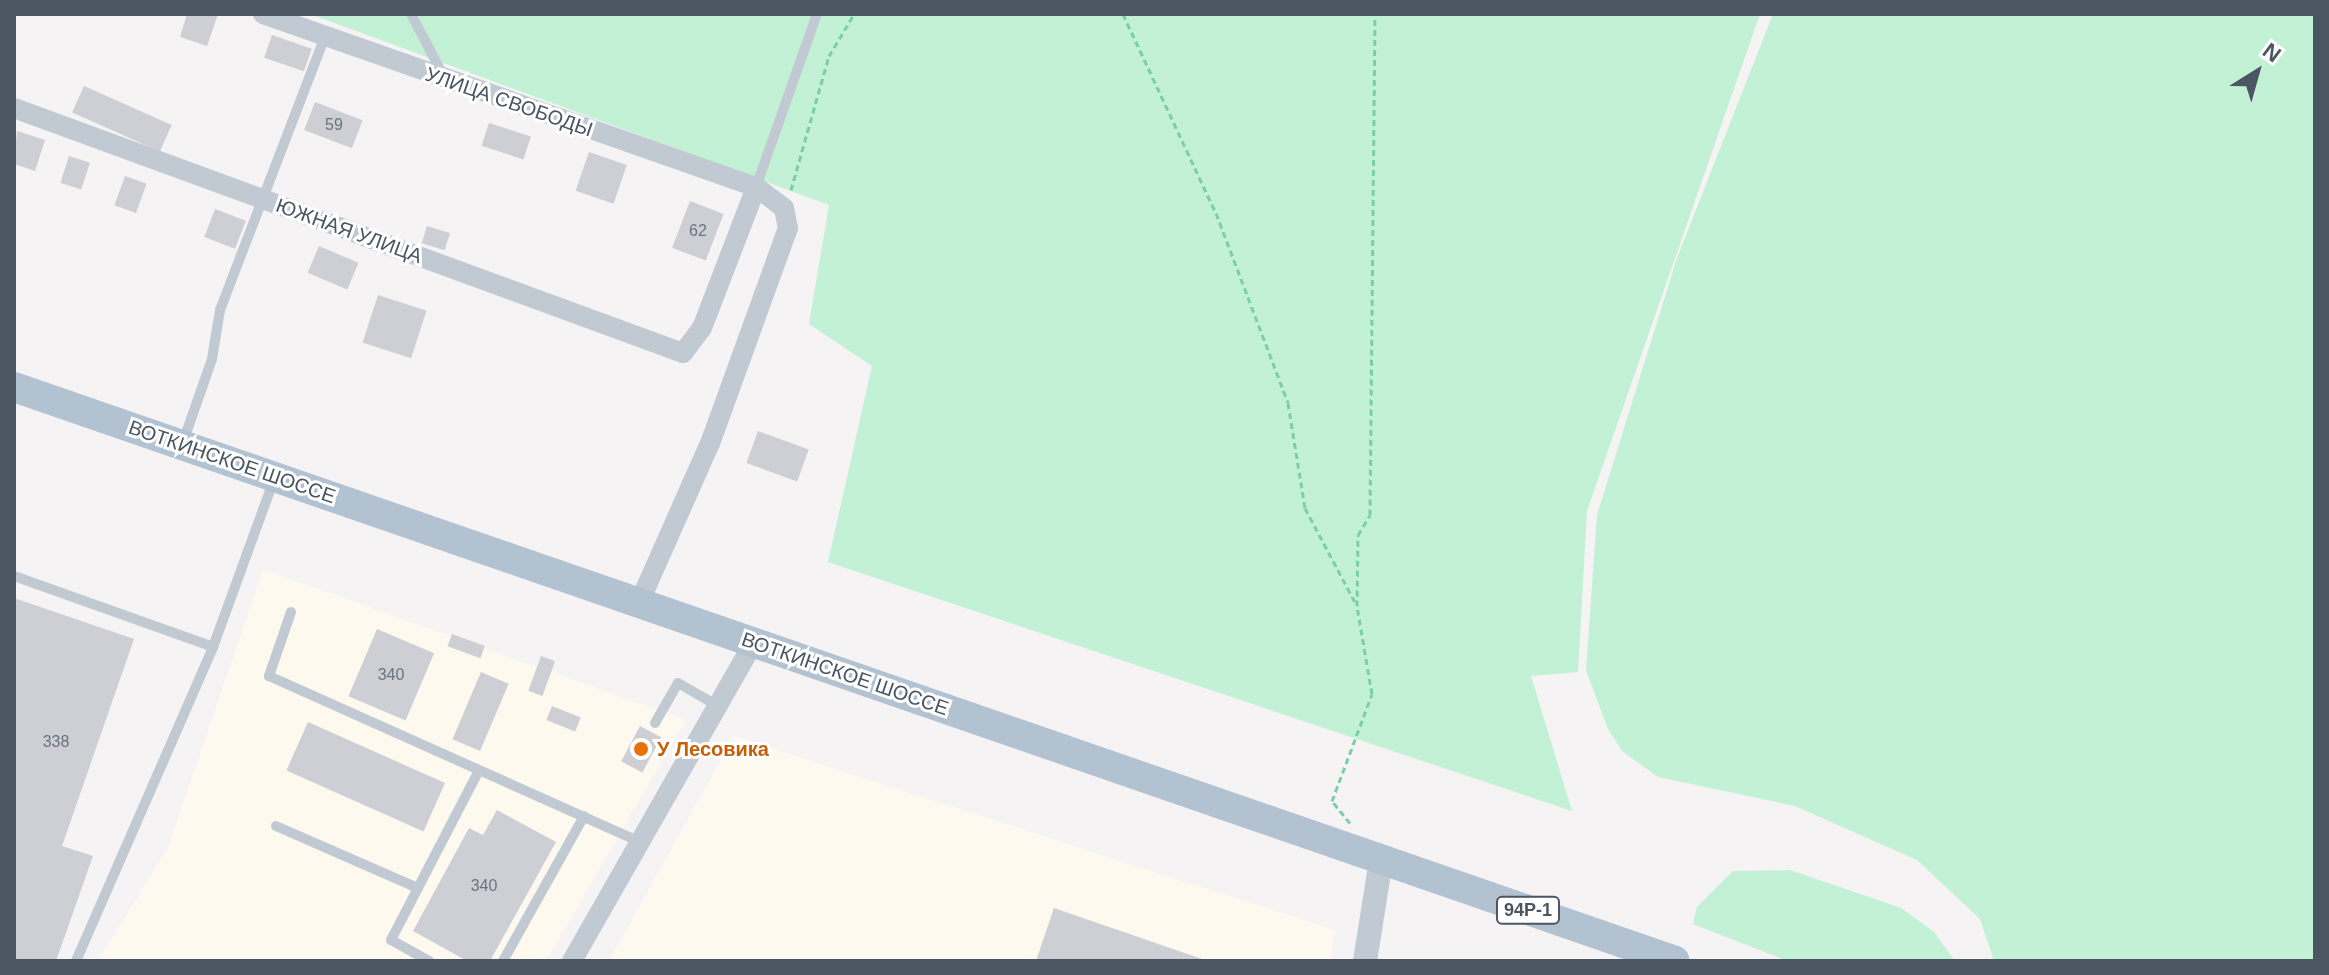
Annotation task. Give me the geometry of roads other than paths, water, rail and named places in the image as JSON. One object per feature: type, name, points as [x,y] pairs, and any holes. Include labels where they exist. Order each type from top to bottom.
[{"type":"main road","name":"ВОТКИНСКОЕ ШОССЕ","points":[[14,387],[1675,961]]},
{"type":"street","name":"УЛИЦА СВОБОДЫ","points":[[263,14],[756,187],[784,208],[788,228],[710,443],[639,603]]},
{"type":"street","name":"ЮЖНАЯ УЛИЦА","points":[[14,108],[683,353],[702,328],[756,187]]},
{"type":"street","points":[[572,961],[754,642]]},
{"type":"street","points":[[1365,961],[1381,860]]},
{"type":"lane","points":[[411,14],[445,80]]},
{"type":"lane","points":[[756,187],[817,14]]},
{"type":"lane","points":[[182,445],[212,359],[220,310],[265,200],[325,37]]},
{"type":"lane","points":[[76,961],[213,647],[275,477]]},
{"type":"lane","points":[[14,576],[213,647]]},
{"type":"lane","points":[[291,612],[269,676],[640,842]]},
{"type":"lane","points":[[655,723],[678,683],[718,706]]},
{"type":"lane","points":[[429,961],[391,940],[479,770]]},
{"type":"lane","points":[[503,961],[584,816]]},
{"type":"lane","points":[[276,826],[418,888]]},
{"type":"place","name":"У Лесовика","points":[[641,749]]}]
